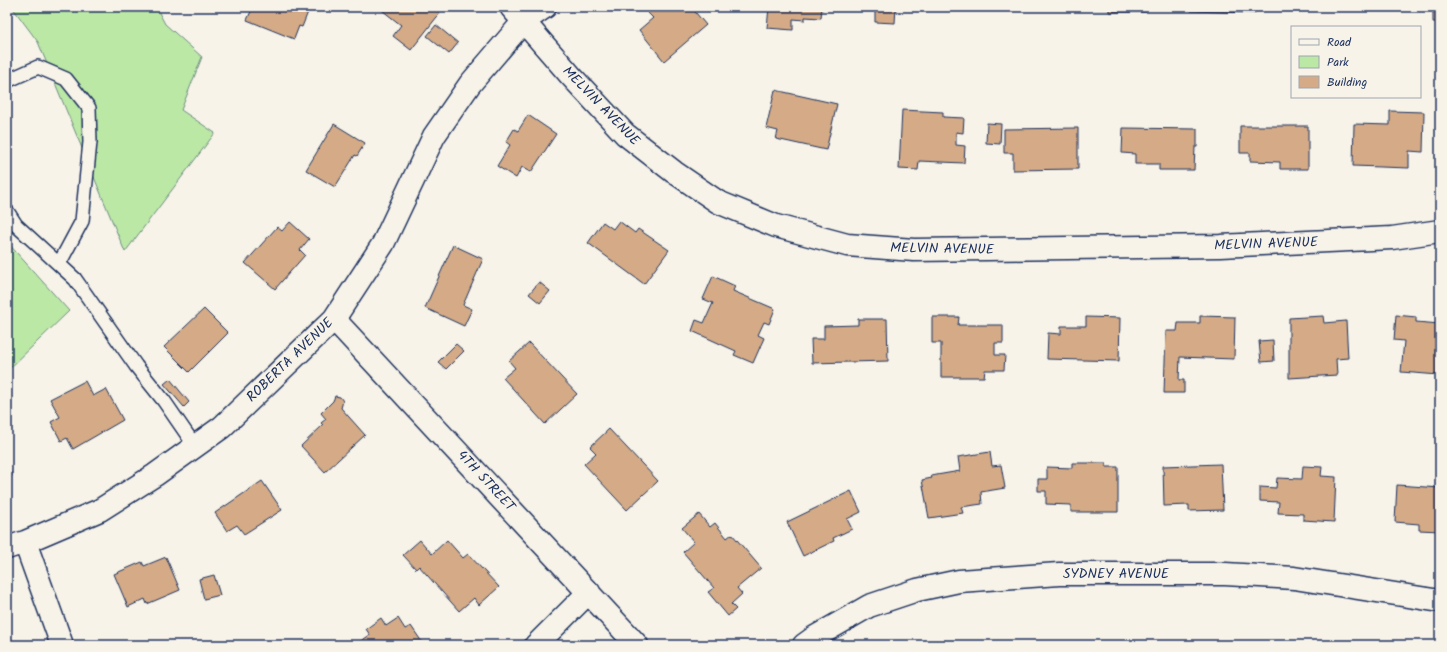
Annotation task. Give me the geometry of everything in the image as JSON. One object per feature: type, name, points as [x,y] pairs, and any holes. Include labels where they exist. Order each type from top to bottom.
[{"type":"street","name":"ROBERTA AVENUE","points":[[16,545],[100,510],[156,475],[222,427],[334,319],[383,244],[434,136],[517,14],[544,7]]},
{"type":"street","name":"MELVIN AVENUE","points":[[517,14],[571,76],[625,134],[674,172],[718,202],[776,226],[847,245],[914,250],[1220,246],[1392,238],[1440,231]]},
{"type":"street","name":"4TH STREET","points":[[334,319],[637,645]]},
{"type":"street","points":[[16,545],[62,645]]},
{"type":"street","name":"SYDNEY AVENUE","points":[[804,645],[815,637],[869,606],[917,590],[959,581],[1059,574],[1225,574],[1294,578],[1440,601]]},
{"type":"street","points":[[536,645],[589,592]]},
{"type":"lane","points":[[7,81],[38,67],[66,80],[89,108],[90,142],[82,221],[59,264]]},
{"type":"lane","points":[[7,211],[16,226],[75,279],[136,366],[164,401],[195,446]]},
{"type":"green space","points":[[12,7],[156,7],[165,24],[202,57],[181,110],[215,133],[125,252],[38,42]]},
{"type":"green space","points":[[7,242],[69,311],[7,371]]},
{"type":"building","points":[[253,7],[310,7],[302,27],[299,26],[294,39],[247,20]]},
{"type":"building","points":[[378,7],[433,7],[440,13],[411,50],[393,36],[401,25]]},
{"type":"building","points":[[653,7],[691,7],[706,25],[664,61],[639,30],[653,18],[647,12]]},
{"type":"building","points":[[769,7],[822,7],[821,18],[805,17],[805,20],[793,19],[793,30],[767,28]]},
{"type":"building","points":[[864,7],[896,7],[895,23],[875,22],[875,9]]},
{"type":"building","points":[[968,7],[1018,7],[1018,8],[968,9]]},
{"type":"building","points":[[1090,7],[1146,7],[1146,12],[1109,12],[1109,9],[1090,9]]},
{"type":"building","points":[[1191,7],[1273,7],[1273,9],[1255,8],[1255,13],[1191,11]]},
{"type":"building","points":[[1346,7],[1396,7],[1396,9]]},
{"type":"building","points":[[1433,7],[1440,7],[1440,22],[1433,22]]},
{"type":"building","points":[[436,25],[458,43],[449,54],[427,36]]},
{"type":"building","points":[[775,90],[837,104],[826,150],[776,139],[778,131],[766,128]]},
{"type":"building","points":[[902,110],[943,112],[943,117],[964,118],[963,133],[956,132],[956,145],[965,146],[964,163],[919,161],[918,170],[899,169]]},
{"type":"building","points":[[1390,111],[1424,112],[1423,152],[1409,151],[1409,168],[1353,166],[1354,124],[1390,125]]},
{"type":"building","points":[[528,115],[556,134],[531,172],[522,167],[516,178],[497,166],[510,145],[506,142],[514,129],[518,131]]},
{"type":"building","points":[[987,123],[1001,124],[1000,144],[986,143]]},
{"type":"building","points":[[334,124],[365,143],[357,156],[355,155],[335,187],[306,170]]},
{"type":"building","points":[[1240,126],[1308,126],[1308,169],[1280,169],[1280,162],[1250,161],[1250,153],[1240,153]]},
{"type":"building","points":[[1078,128],[1078,169],[1013,170],[1013,153],[1004,153],[1004,129]]},
{"type":"building","points":[[1123,128],[1197,129],[1197,147],[1195,147],[1194,170],[1159,170],[1159,164],[1135,164],[1135,154],[1122,153]]},
{"type":"building","points":[[619,221],[635,233],[638,229],[669,250],[644,284],[588,243],[603,222],[613,229]]},
{"type":"building","points":[[290,222],[309,239],[300,250],[305,255],[275,289],[245,263],[277,227],[282,231]]},
{"type":"building","points":[[453,245],[483,259],[463,305],[472,309],[464,326],[425,308]]},
{"type":"building","points":[[713,276],[735,286],[733,291],[775,309],[769,324],[764,322],[758,335],[764,338],[753,363],[734,355],[736,351],[692,331],[696,320],[704,323],[713,303],[703,299]]},
{"type":"building","points":[[539,282],[550,291],[540,303],[529,294]]},
{"type":"building","points":[[204,309],[228,333],[189,372],[164,347]]},
{"type":"building","points":[[1396,315],[1416,317],[1416,322],[1440,324],[1439,375],[1401,372],[1404,341],[1394,340]]},
{"type":"building","points":[[1200,316],[1235,317],[1234,359],[1180,357],[1179,380],[1184,380],[1184,393],[1164,393],[1166,331],[1177,331],[1178,323],[1200,323]]},
{"type":"building","points":[[1323,316],[1324,323],[1346,321],[1348,358],[1336,359],[1337,375],[1289,378],[1289,318]]},
{"type":"building","points":[[932,317],[959,317],[958,325],[1003,325],[1003,343],[995,343],[995,355],[1005,355],[1004,370],[985,370],[984,377],[941,377],[941,343],[932,343]]},
{"type":"building","points":[[1086,317],[1120,318],[1119,361],[1047,359],[1048,333],[1061,334],[1061,326],[1086,326]]},
{"type":"building","points":[[858,319],[887,319],[888,361],[812,363],[811,339],[824,339],[824,326],[858,325]]},
{"type":"building","points":[[1273,340],[1274,361],[1261,362],[1259,341]]},
{"type":"building","points":[[529,343],[577,394],[545,424],[503,378],[515,368],[509,361]]},
{"type":"building","points":[[456,344],[464,351],[446,369],[438,362]]},
{"type":"building","points":[[170,379],[189,402],[184,407],[164,384]]},
{"type":"building","points":[[85,381],[93,396],[106,389],[123,420],[73,449],[67,438],[61,441],[51,422],[60,417],[50,399]]},
{"type":"building","points":[[335,396],[340,397],[343,401],[341,408],[365,435],[325,472],[301,446],[323,425],[321,423],[326,419],[321,413],[333,401]]},
{"type":"building","points":[[609,429],[658,481],[627,510],[584,464],[596,453],[590,447]]},
{"type":"building","points":[[990,452],[992,466],[1001,465],[1005,488],[981,492],[982,504],[961,507],[963,513],[929,518],[922,480],[932,478],[931,476],[960,471],[958,457]]},
{"type":"building","points":[[7,462],[12,476],[7,478]]},
{"type":"building","points":[[1072,463],[1106,463],[1106,467],[1118,467],[1118,512],[1071,512],[1071,505],[1046,504],[1046,491],[1038,491],[1038,479],[1047,479],[1047,467],[1072,468]]},
{"type":"building","points":[[1221,464],[1223,510],[1189,511],[1189,505],[1164,506],[1163,466]]},
{"type":"building","points":[[1303,466],[1322,467],[1321,476],[1336,477],[1334,522],[1303,520],[1303,514],[1278,513],[1279,502],[1260,501],[1260,487],[1276,488],[1277,478],[1302,479]]},
{"type":"building","points":[[262,481],[282,510],[244,534],[237,525],[227,531],[215,513]]},
{"type":"building","points":[[1397,485],[1440,488],[1440,531],[1419,530],[1419,524],[1395,522]]},
{"type":"building","points":[[851,491],[861,512],[847,519],[852,529],[833,538],[834,541],[803,556],[787,522]]},
{"type":"building","points":[[699,514],[710,527],[715,523],[727,538],[732,534],[761,568],[737,588],[742,594],[731,604],[736,609],[728,616],[708,592],[714,588],[683,552],[694,542],[682,528]]},
{"type":"building","points":[[420,540],[432,554],[447,540],[463,558],[468,554],[499,587],[479,605],[474,598],[459,611],[419,566],[416,569],[403,555]]},
{"type":"building","points":[[166,557],[180,590],[147,604],[145,599],[128,607],[114,574],[142,562],[144,566]]},
{"type":"building","points":[[214,575],[220,595],[204,599],[199,579]]},
{"type":"building","points":[[381,618],[386,626],[398,618],[405,629],[411,626],[424,645],[355,645],[370,635],[366,629]]}]
